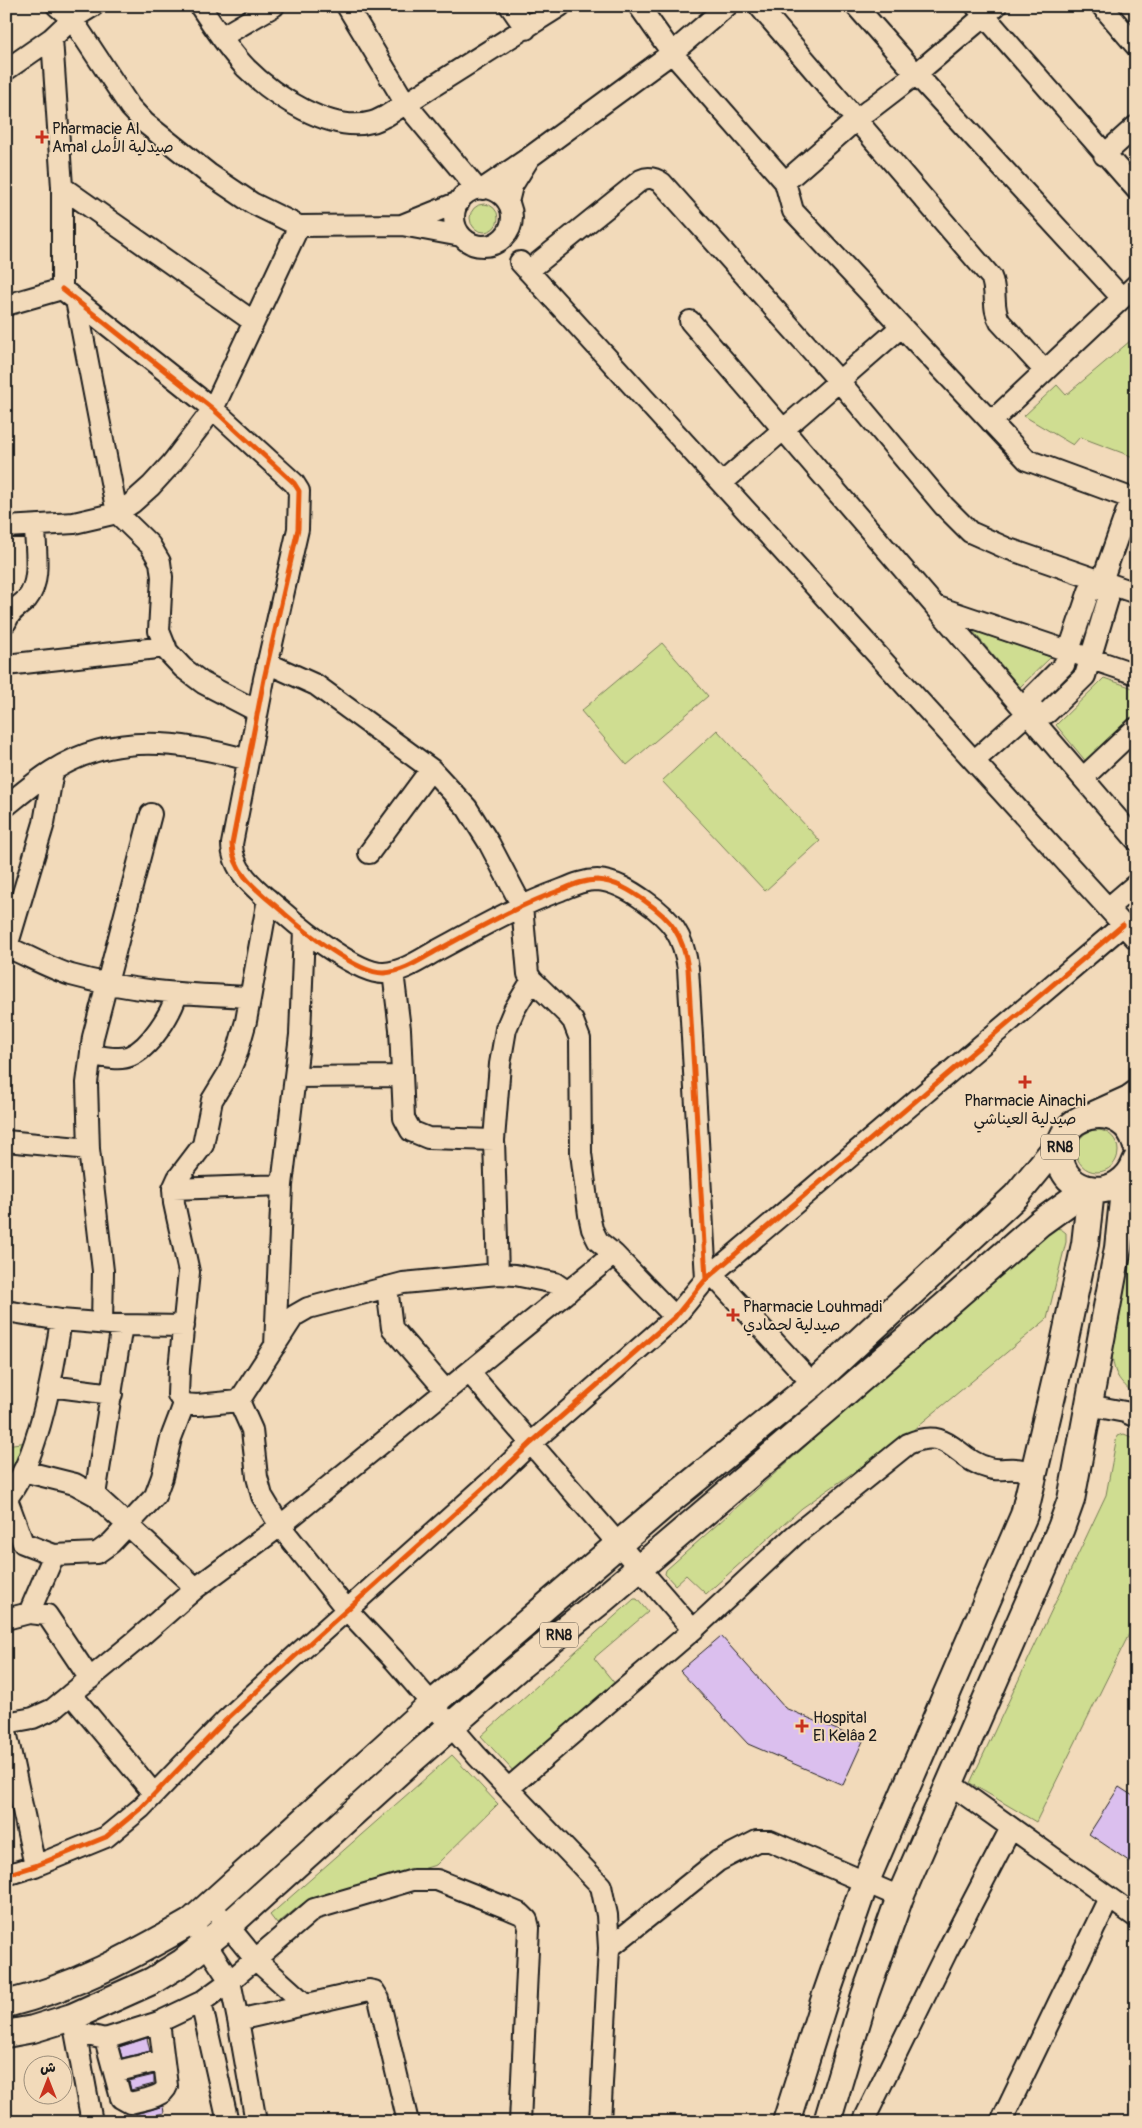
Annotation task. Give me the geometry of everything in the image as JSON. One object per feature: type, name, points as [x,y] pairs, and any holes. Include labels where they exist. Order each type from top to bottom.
[{"type":"main road","name":"RN8","points":[[6,2004],[86,1978],[152,1945],[191,1922],[432,1704],[813,1384],[1016,1196],[1075,1122],[1085,1116],[1096,1114],[1129,1099],[1136,1094]]},
{"type":"main road","points":[[1096,1114],[1108,1115],[1119,1120],[1128,1127],[1136,1144]]},
{"type":"main road","name":"RN8","points":[[1062,1140],[1060,1152],[1062,1164],[1067,1175],[1076,1184],[1089,1190],[1109,1190],[1130,1177]]},
{"type":"main road","points":[[827,2122],[865,1995],[900,1898],[948,1783],[1061,1528],[1071,1500],[1078,1471],[1088,1405],[1130,1177]]},
{"type":"main road","name":"RN8","points":[[6,2034],[73,2025],[183,1962],[228,1926],[390,1779],[521,1666],[602,1600],[832,1404],[1040,1223],[1089,1190]]},
{"type":"main road","points":[[786,2122],[826,1995],[865,1883],[1024,1515],[1035,1473],[1085,1244],[1089,1190]]},
{"type":"main road","points":[[1016,1196],[1040,1223]]},
{"type":"main road","points":[[1085,1244],[1118,1248]]},
{"type":"main road","points":[[1062,1353],[1096,1360]]},
{"type":"main road","points":[[580,1579],[602,1600]]},
{"type":"street","points":[[57,6],[72,19],[130,106],[145,123],[209,174],[252,203],[299,226],[402,225],[487,246],[503,238],[509,230],[512,186],[530,157]]},
{"type":"street","points":[[6,70],[52,38],[72,19],[93,6]]},
{"type":"street","points":[[200,6],[221,37],[246,67],[268,87],[296,106],[319,117],[337,122],[371,123],[406,104],[560,6]]},
{"type":"street","points":[[221,37],[274,6]]},
{"type":"street","points":[[347,6],[406,104],[480,189],[493,190],[510,212],[513,241],[524,266]]},
{"type":"street","points":[[510,6],[526,29]]},
{"type":"street","points":[[638,6],[672,53],[785,182],[793,211],[1027,460],[1134,499],[1102,581],[1088,591],[1064,665],[1033,696],[1027,714],[974,761]]},
{"type":"street","points":[[6,1876],[106,1838],[141,1808],[226,1720],[531,1443],[675,1318],[709,1277],[1129,932],[524,266],[502,253],[469,241],[454,220],[459,202],[464,196],[480,189],[530,157],[672,53],[727,6]]},
{"type":"street","points":[[760,6],[992,277],[994,282],[995,314],[1000,322],[1045,371]]},
{"type":"street","points":[[856,6],[916,74],[1129,291],[991,422]]},
{"type":"street","points":[[1102,6],[1136,46]]},
{"type":"street","points":[[785,182],[856,120],[916,74],[985,10],[1104,155],[1136,189]]},
{"type":"street","points":[[52,38],[69,294],[117,512],[150,545],[160,562],[162,577],[159,630],[166,646],[183,668],[203,683],[258,711]]},
{"type":"street","points":[[1104,155],[1136,126]]},
{"type":"street","points":[[524,266],[641,180],[646,178],[662,183],[839,381],[944,506],[970,532],[1006,548],[1136,593]]},
{"type":"street","points":[[62,187],[254,322]]},
{"type":"street","points":[[402,225],[459,202]]},
{"type":"street","points":[[6,527],[74,523],[117,512],[132,503],[156,480],[172,463],[213,409],[299,226]]},
{"type":"street","points":[[6,306],[69,294],[213,409],[294,483],[299,491],[298,529],[267,663],[232,844],[232,854],[240,870],[268,899],[304,930],[355,964],[372,972],[394,972],[405,968],[522,906],[584,881],[598,880],[619,885],[631,891],[668,919],[681,940],[688,968],[709,1277],[813,1384]]},
{"type":"street","points":[[690,321],[1136,840]]},
{"type":"street","points":[[722,483],[901,327]]},
{"type":"street","points":[[6,622],[8,616],[27,599],[33,589],[36,578],[35,526]]},
{"type":"street","points":[[1027,714],[1047,713],[1085,676],[1108,599],[1102,581]]},
{"type":"street","points":[[935,606],[1136,674]]},
{"type":"street","points":[[6,665],[166,646]]},
{"type":"street","points":[[267,663],[316,685],[431,769],[467,808],[489,843],[522,906],[528,974],[573,1021],[580,1039],[581,1153],[592,1229],[598,1241],[614,1254],[675,1318]]},
{"type":"street","points":[[1082,778],[1136,728]]},
{"type":"street","points":[[6,806],[53,771],[82,757],[130,743],[168,743],[218,751],[248,760]]},
{"type":"street","points":[[369,853],[431,769]]},
{"type":"street","points":[[53,771],[44,822],[7,948],[68,974],[129,989],[177,994],[250,996]]},
{"type":"street","points":[[95,1495],[112,1394],[112,1324],[103,1271],[89,1149],[87,1083],[92,1037],[151,814]]},
{"type":"street","points":[[1108,908],[1136,884]]},
{"type":"street","points":[[238,1401],[197,1405],[184,1404],[178,1396],[189,1272],[174,1203],[173,1189],[178,1178],[203,1145],[212,1100],[230,1072],[237,1052],[250,996],[268,899]]},
{"type":"street","points":[[274,1346],[282,1185],[300,1035],[304,930]]},
{"type":"street","points":[[394,972],[400,1037],[400,1076],[404,1118],[411,1130],[428,1138],[494,1140]]},
{"type":"street","points":[[498,1274],[494,1140],[500,1064],[506,1030],[514,1010],[532,980]]},
{"type":"street","points":[[91,1055],[120,1058],[130,1057],[162,1026],[172,1010],[177,994]]},
{"type":"street","points":[[295,1077],[400,1076]]},
{"type":"street","points":[[6,1141],[89,1149]]},
{"type":"street","points":[[173,1189],[282,1185]]},
{"type":"street","points":[[6,1723],[33,1718],[53,1709],[196,1588],[280,1526],[614,1254]]},
{"type":"street","points":[[238,1401],[294,1316],[308,1308],[403,1282],[498,1274],[515,1275],[555,1283],[568,1292]]},
{"type":"street","points":[[387,1286],[392,1328],[446,1391]]},
{"type":"street","points":[[6,1311],[61,1320],[112,1324],[184,1326]]},
{"type":"street","points":[[61,1320],[54,1369],[38,1430],[18,1483],[7,1499],[23,1543],[54,1555],[97,1553],[128,1525],[155,1496],[171,1438],[184,1404]]},
{"type":"street","points":[[469,1372],[693,1630]]},
{"type":"street","points":[[50,1386],[112,1394]]},
{"type":"street","points":[[238,1401],[252,1430],[257,1477],[262,1496],[280,1526],[347,1610],[451,1727],[601,1886],[607,1915],[610,1948],[600,2122]]},
{"type":"street","points":[[1088,1405],[1125,1412],[1136,1417]]},
{"type":"street","points":[[509,1788],[693,1630],[795,1535],[892,1456],[914,1442],[920,1439],[938,1440],[953,1446],[972,1462],[988,1468],[1001,1470],[1014,1468],[1035,1473]]},
{"type":"street","points":[[23,1471],[74,1484],[95,1495],[196,1588]]},
{"type":"street","points":[[29,1612],[54,1555]]},
{"type":"street","points":[[6,1619],[29,1612],[47,1614],[90,1679]]},
{"type":"street","points":[[71,1694],[154,1794]]},
{"type":"street","points":[[6,1731],[36,1866]]},
{"type":"street","points":[[948,1783],[1136,1917]]},
{"type":"street","points":[[863,2122],[946,1953],[1011,1828]]},
{"type":"street","points":[[610,1948],[718,1861],[757,1841],[770,1841],[900,1898]]},
{"type":"street","points":[[73,2025],[106,2038],[159,2022],[201,2002],[314,1909],[413,1880],[437,1880],[521,1914],[529,1928],[520,2122]]},
{"type":"street","points":[[1001,2122],[1109,1898]]},
{"type":"street","points":[[210,1905],[255,1959],[305,2004]]},
{"type":"street","points":[[191,1922],[230,1980],[256,2122]]},
{"type":"street","points":[[238,2020],[365,1990],[374,1991],[377,1995],[408,2122]]},
{"type":"street","points":[[201,2002],[228,2122]]},
{"type":"street","points":[[106,2038],[121,2098],[130,2103],[160,2094],[166,2090],[159,2022]]},
{"type":"street","points":[[73,2025],[92,2122]]},
{"type":"street","points":[[114,2072],[163,2060]]},
{"type":"green space","points":[[484,204],[494,208],[498,218],[494,228],[484,232],[474,228],[470,218],[474,208]]},
{"type":"green space","points":[[1136,336],[1136,458],[1080,437],[1073,445],[1024,416],[1057,385],[1066,395]]},
{"type":"green space","points":[[972,630],[1051,657],[1020,687]]},
{"type":"green space","points":[[662,643],[708,696],[627,765],[581,711]]},
{"type":"green space","points":[[1104,678],[1136,689],[1136,721],[1088,764],[1056,725]]},
{"type":"green space","points":[[717,730],[820,841],[765,891],[662,781]]},
{"type":"green space","points":[[1101,1130],[1109,1133],[1115,1139],[1118,1151],[1115,1163],[1109,1169],[1093,1172],[1085,1169],[1079,1163],[1076,1147],[1079,1139],[1085,1133]]},
{"type":"green space","points":[[1061,1229],[1066,1233],[1066,1242],[1047,1319],[907,1435],[802,1508],[706,1594],[686,1575],[675,1585],[665,1574],[666,1570],[1049,1230]]},
{"type":"green space","points":[[1136,1233],[1136,1395],[1121,1381],[1115,1371],[1112,1351]]},
{"type":"green space","points":[[1124,1434],[1136,1439],[1136,1620],[1036,1822],[970,1783],[1106,1495],[1117,1436]]},
{"type":"green space","points":[[27,1442],[6,1487],[6,1445]]},
{"type":"green space","points":[[634,1599],[637,1599],[648,1612],[594,1658],[616,1685],[515,1773],[481,1736]]},
{"type":"green space","points":[[452,1755],[498,1804],[436,1865],[302,1904],[277,1924],[270,1915]]},
{"type":"building","points":[[721,1636],[785,1708],[863,1741],[843,1785],[748,1744],[680,1671]]},
{"type":"building","points":[[1119,1787],[1136,1798],[1136,1866],[1089,1834]]},
{"type":"building","points":[[147,2038],[150,2051],[122,2058],[119,2047]]},
{"type":"building","points":[[154,2075],[154,2084],[131,2090],[129,2081]]},
{"type":"building","points":[[163,2106],[164,2113],[137,2119],[136,2114]]},
{"type":"cycle path","points":[[62,289],[213,409],[294,483],[299,491],[298,529],[264,679],[232,844],[233,855],[243,875],[259,892],[332,950],[360,967],[384,973],[411,965],[482,926],[529,903],[588,881],[610,882],[640,897],[654,908],[675,929],[683,946],[688,968],[706,1279]]},
{"type":"cycle path","points":[[6,1875],[35,1866],[106,1837],[141,1808],[226,1720],[293,1658],[531,1443],[675,1317],[706,1279],[1123,925]]},
{"type":"place","name":"Pharmacie Al Amal صيدلية الأمل","points":[[42,137]]},
{"type":"place","name":"Pharmacie Ainachi صيدلية العيناشي","points":[[1025,1082]]},
{"type":"place","name":"Pharmacie Louhmadi صيدلية لحمادي","points":[[733,1315]]},
{"type":"place","name":"Hospital El Kelâa 2","points":[[802,1726]]}]
